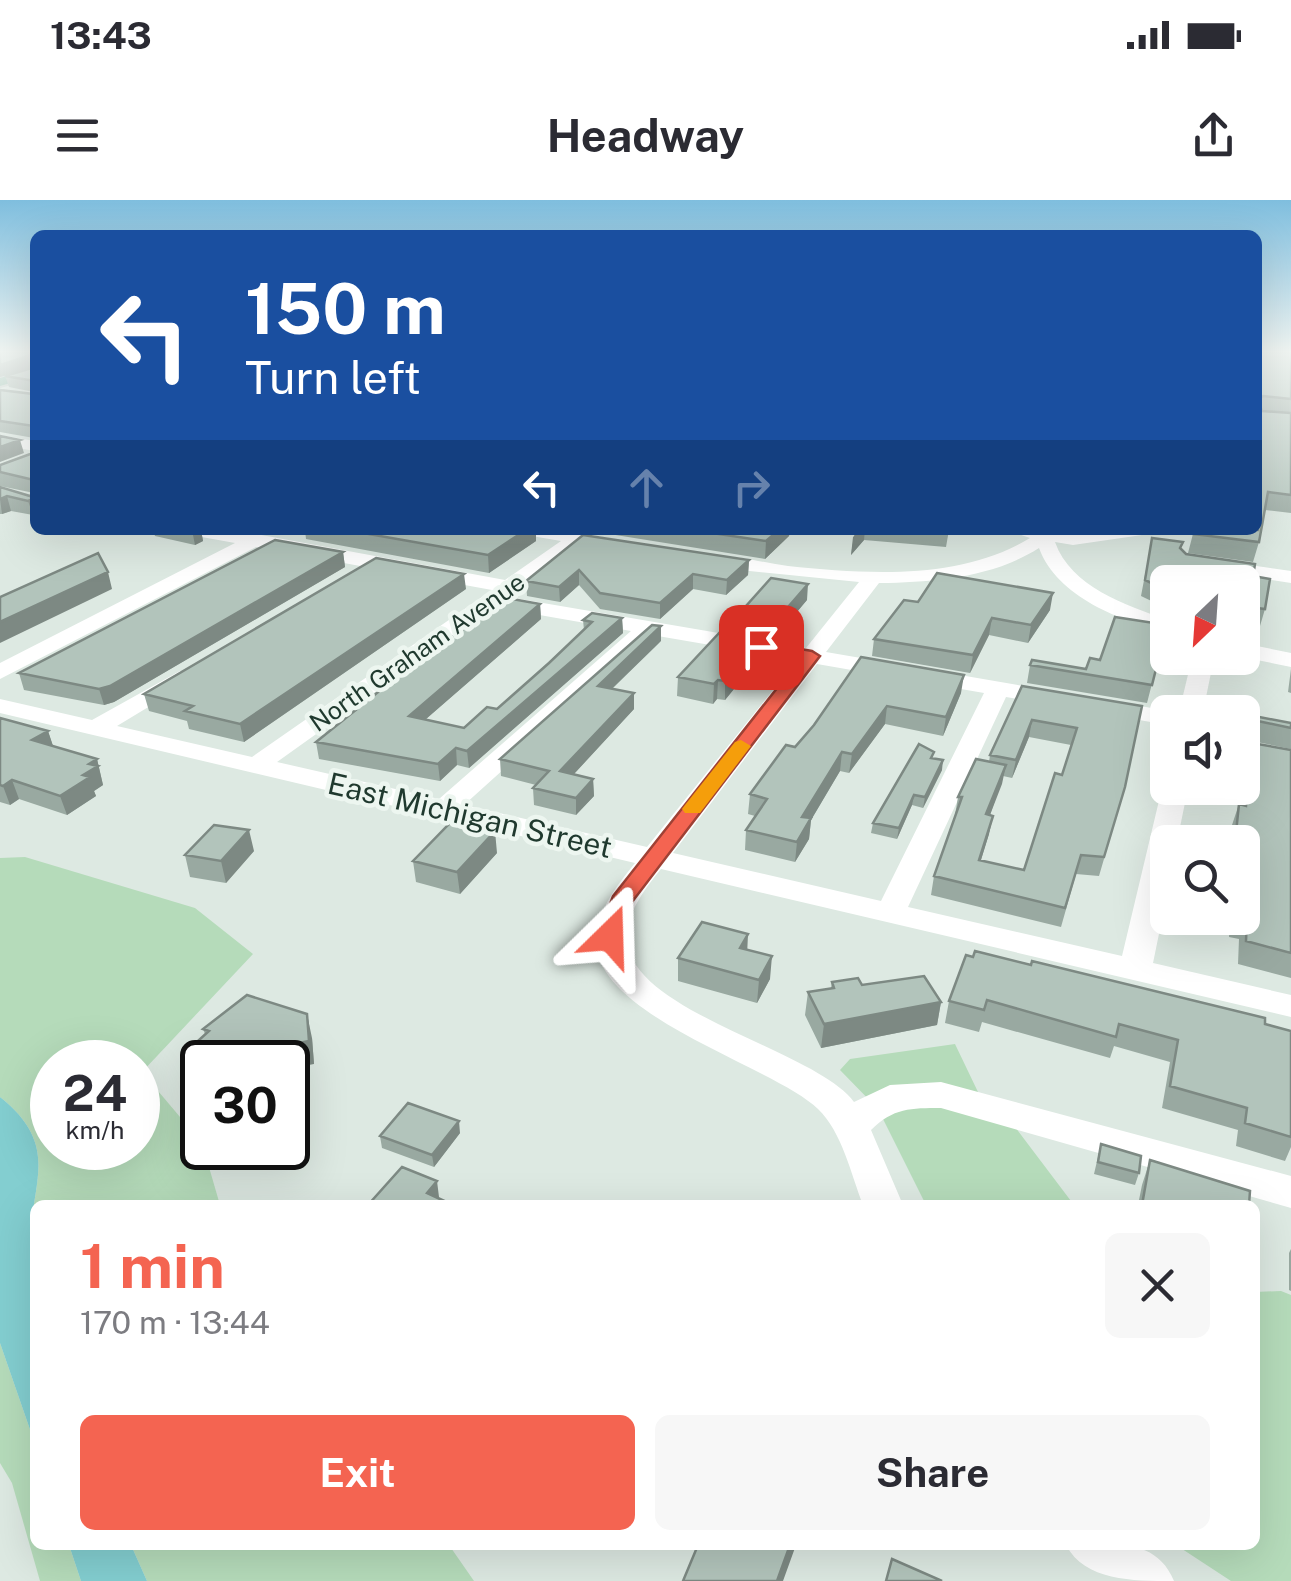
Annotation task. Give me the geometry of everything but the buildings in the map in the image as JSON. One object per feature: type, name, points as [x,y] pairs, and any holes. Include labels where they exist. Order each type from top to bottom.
[{"type":"street","points":[[0,440],[30,445]]},
{"type":"street","points":[[18,464],[30,460]]},
{"type":"street","points":[[217,535],[374,563],[647,628],[1150,715]]},
{"type":"street","points":[[0,672],[267,535]]},
{"type":"street","points":[[554,535],[634,548]]},
{"type":"street","points":[[1036,535],[1089,539],[1113,535]]},
{"type":"street","points":[[692,558],[792,573],[873,576],[984,563],[1026,550],[1044,537]]},
{"type":"street","points":[[1044,537],[1055,562],[1080,585],[1150,620]]},
{"type":"street","name":"North Graham Avenue","points":[[257,765],[577,539]]},
{"type":"street","points":[[1189,562],[1291,578]]},
{"type":"street","points":[[341,583],[374,563]]},
{"type":"street","points":[[873,576],[654,858],[613,918],[610,936],[623,973],[658,1006],[824,1092],[838,1104],[882,1200]]},
{"type":"street","points":[[444,809],[647,628]]},
{"type":"street","points":[[1260,654],[1291,660]]},
{"type":"street","points":[[96,728],[208,662]]},
{"type":"street","points":[[890,913],[998,688]]},
{"type":"street","name":"East Michigan Street","points":[[0,706],[1291,1006]]},
{"type":"street","points":[[1260,754],[1291,760]]},
{"type":"street","points":[[1135,969],[1171,805]]},
{"type":"street","points":[[850,1129],[870,1107],[895,1094],[942,1095],[1291,1192]]},
{"type":"street","points":[[1100,1550],[1148,1581]]},
{"type":"green space","points":[[25,857],[195,908],[253,954],[160,1053],[160,1040],[30,1040],[30,1131],[0,1097],[0,858]]},
{"type":"green space","points":[[955,1044],[978,1092],[1012,1123],[1070,1200],[924,1200],[878,1109],[840,1070],[850,1059]]},
{"type":"green space","points":[[160,1093],[180,1117],[180,1170],[210,1170],[219,1200],[35,1200],[38,1170],[160,1170]]},
{"type":"green space","points":[[1260,1292],[1291,1295],[1291,1581],[1231,1581],[1184,1550],[1260,1550]]},
{"type":"green space","points":[[0,1343],[30,1430],[30,1546],[12,1483],[0,1463]]},
{"type":"green space","points":[[31,1550],[71,1550],[81,1581],[40,1581]]},
{"type":"green space","points":[[133,1550],[452,1550],[474,1581],[147,1581]]},
{"type":"water","points":[[0,1097],[30,1131],[30,1170],[38,1170],[35,1200],[30,1200],[30,1430],[0,1343]]},
{"type":"water","points":[[71,1550],[133,1550],[147,1581],[81,1581]]},
{"type":"slow traffic","points":[[692,809],[741,746]]},
{"type":"route","points":[[610,936],[621,901],[812,656],[761,647]]}]
